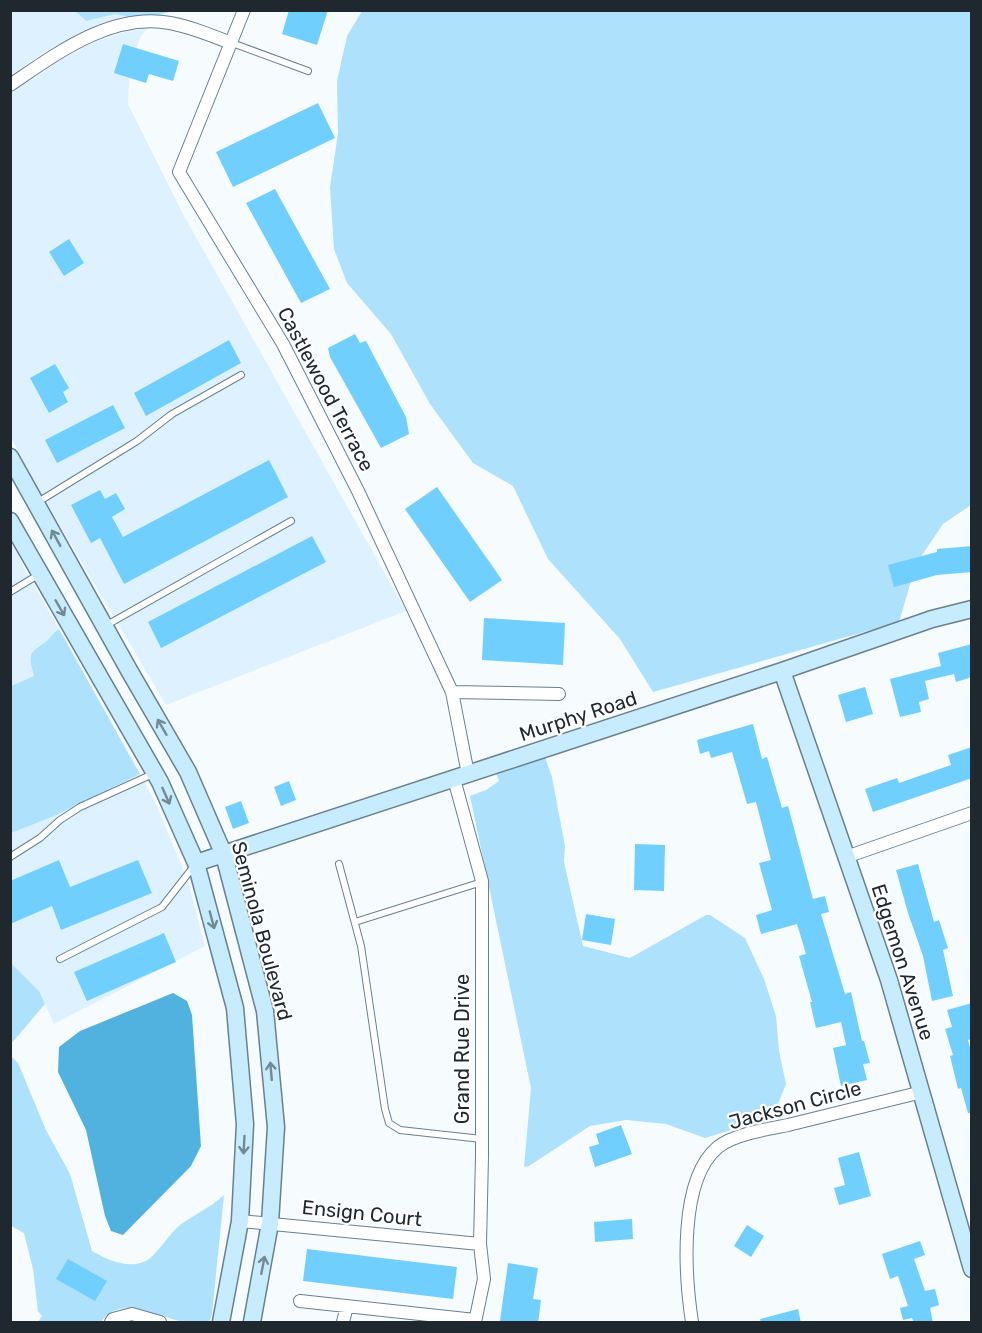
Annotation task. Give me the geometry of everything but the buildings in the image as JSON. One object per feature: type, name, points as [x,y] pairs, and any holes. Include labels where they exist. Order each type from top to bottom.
[{"type":"main road","name":"Seminola Boulevard","points":[[10,457],[188,772],[224,855],[266,1011],[276,1127],[270,1223],[252,1323]]},
{"type":"main road","points":[[13,530],[41,574],[155,773],[196,863],[235,1008],[245,1124],[240,1221],[221,1323]]},
{"type":"main road","name":"Murphy Road","points":[[196,863],[782,671],[932,619],[972,609]]},
{"type":"main road","name":"Edgemon Avenue","points":[[782,671],[889,980],[972,1269]]},
{"type":"street","name":"Castlewood Terrace","points":[[244,10],[179,172],[283,344],[358,491],[452,692]]},
{"type":"street","points":[[10,85],[57,54],[90,36],[126,24],[147,21],[168,22],[189,27],[231,43]]},
{"type":"street","points":[[452,692],[559,694]]},
{"type":"street","name":"Grand Rue Drive","points":[[452,692],[461,777],[482,881],[480,1244],[484,1279],[475,1322]]},
{"type":"street","points":[[846,857],[972,813]]},
{"type":"street","name":"Jackson Circle","points":[[692,1323],[685,1257],[693,1189],[705,1161],[719,1146],[752,1133],[922,1092]]},
{"type":"street","name":"Ensign Court","points":[[240,1221],[480,1244]]},
{"type":"street","points":[[300,1301],[347,1306],[396,1317],[475,1322]]},
{"type":"street","points":[[343,1323],[347,1306]]},
{"type":"street","points":[[111,1323],[113,1319],[132,1314],[160,1323]]},
{"type":"lane","points":[[231,43],[308,70]]},
{"type":"lane","points":[[36,503],[137,441],[172,414],[241,375]]},
{"type":"lane","points":[[105,626],[291,521]]},
{"type":"lane","points":[[10,592],[41,574]]},
{"type":"lane","points":[[10,857],[40,838],[60,820],[80,807],[155,773]]},
{"type":"lane","points":[[60,959],[162,907],[196,863]]},
{"type":"lane","points":[[339,864],[361,946],[389,1123],[400,1130],[482,1139]]},
{"type":"lane","points":[[355,922],[482,881]]},
{"type":"shaded area","points":[[11,11],[75,11],[86,21],[115,14],[130,17],[86,29],[46,51],[11,75]]},
{"type":"shaded area","points":[[75,11],[171,11],[160,15],[130,17],[115,14],[86,21]]},
{"type":"shaded area","points":[[362,11],[971,11],[971,505],[943,524],[916,564],[899,622],[653,692],[620,639],[548,559],[513,486],[473,463],[430,404],[391,334],[347,283],[334,249],[330,187],[338,133],[337,81],[347,36]]},
{"type":"shaded area","points":[[148,28],[141,36],[130,66],[128,104],[183,214],[406,611],[166,705],[33,480],[11,437],[11,93],[93,42],[128,31]]},
{"type":"shaded area","points":[[10,536],[23,566],[59,629],[37,647],[30,657],[34,676],[11,686]]},
{"type":"shaded area","points":[[59,629],[140,774],[54,816],[11,833],[11,686],[34,676],[30,660],[32,653]]},
{"type":"shaded area","points":[[545,757],[552,777],[565,846],[564,862],[583,946],[630,958],[706,915],[710,915],[745,938],[764,979],[776,1016],[779,1051],[786,1084],[776,1109],[747,1125],[705,1138],[666,1124],[626,1120],[590,1126],[524,1167],[531,1088],[470,796],[486,790],[499,781],[496,773]]},
{"type":"shaded area","points":[[140,774],[156,804],[188,881],[205,946],[54,1024],[39,991],[11,963],[10,833]]},
{"type":"shaded area","points":[[11,963],[39,991],[45,1004],[11,1044]]},
{"type":"shaded area","points":[[173,993],[187,1001],[192,1015],[201,1146],[191,1166],[123,1235],[111,1231],[105,1216],[86,1130],[58,1072],[59,1047],[80,1031]]},
{"type":"shaded area","points":[[10,1055],[18,1063],[46,1130],[70,1174],[92,1251],[120,1263],[142,1262],[149,1259],[181,1224],[224,1195],[212,1314],[209,1322],[185,1322],[129,1308],[118,1309],[101,1322],[38,1322],[42,1316],[38,1311],[33,1269],[24,1233],[11,1226]]}]
